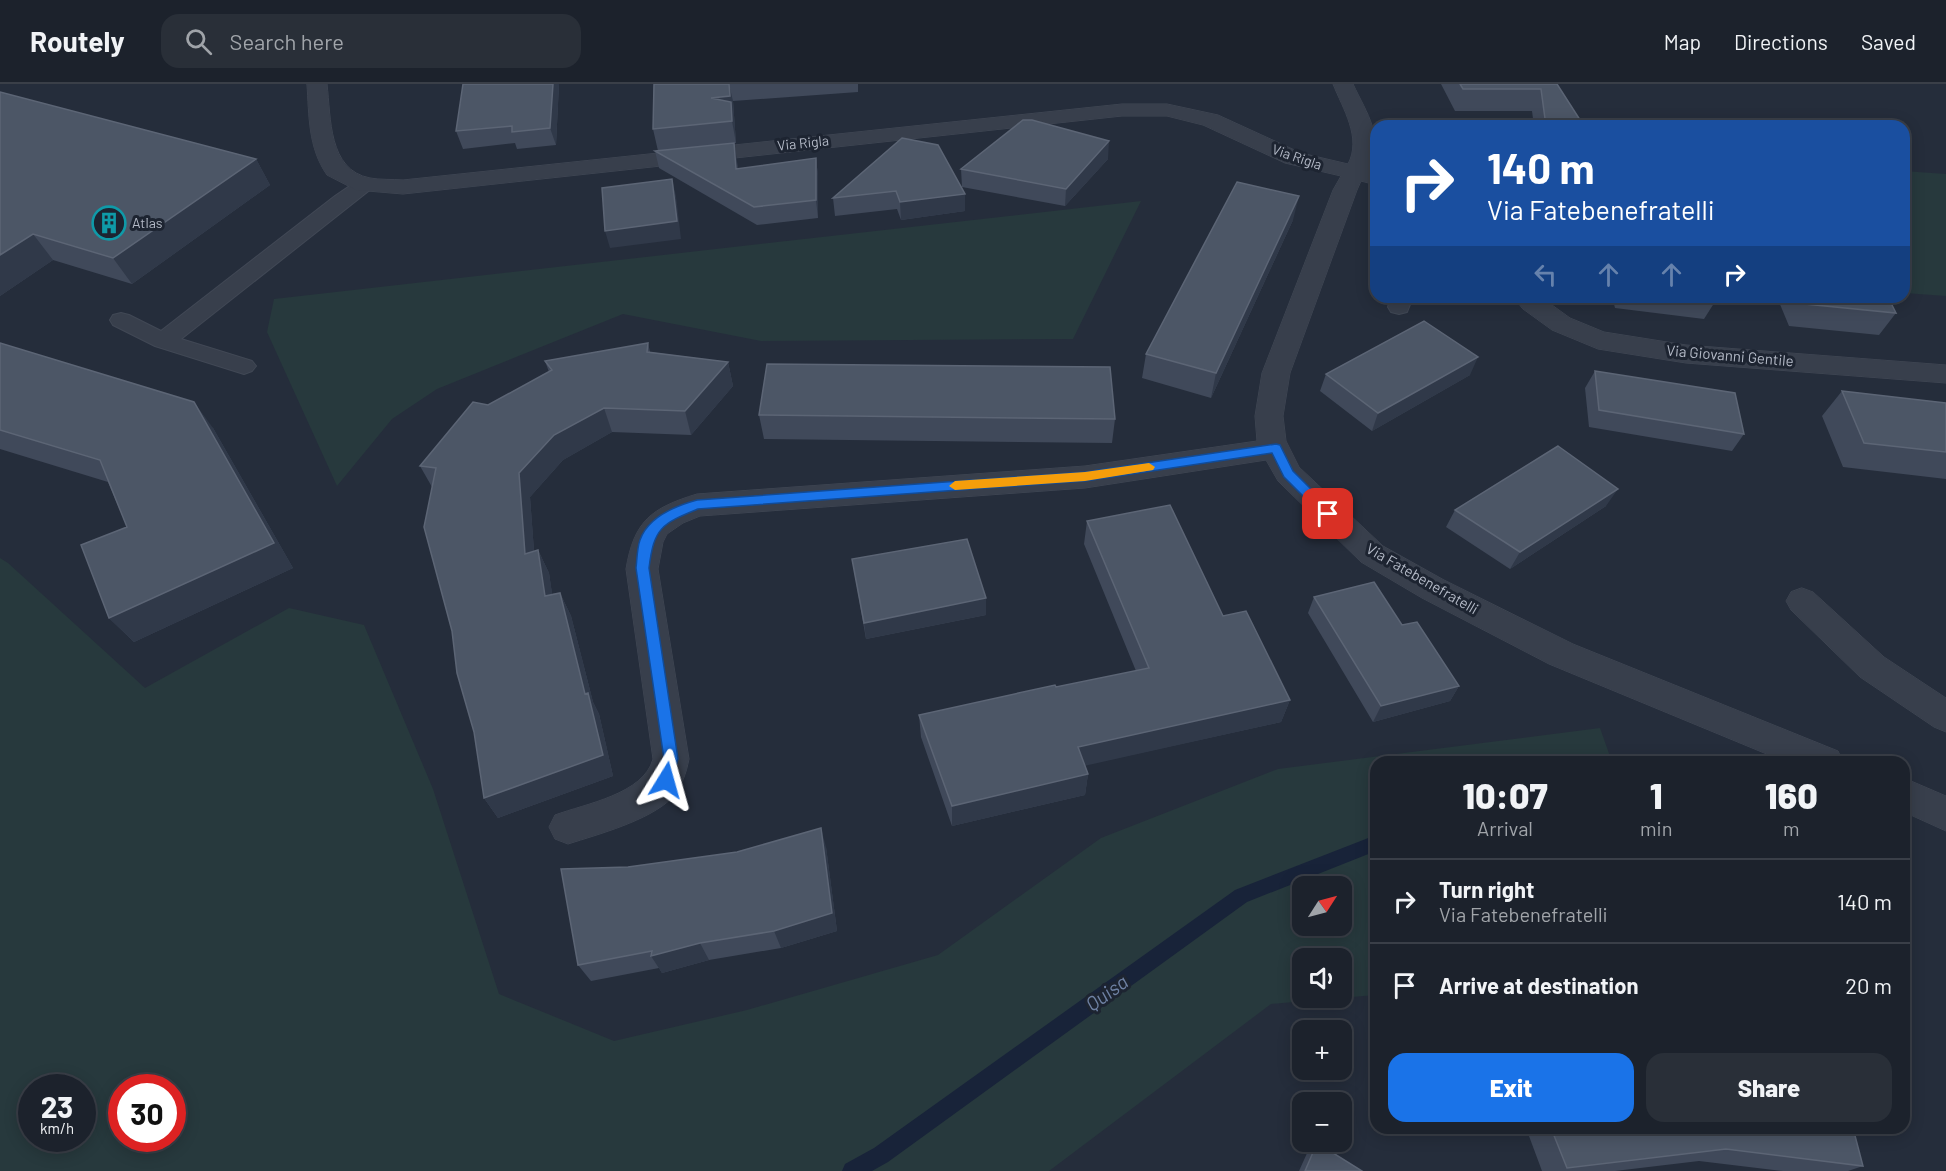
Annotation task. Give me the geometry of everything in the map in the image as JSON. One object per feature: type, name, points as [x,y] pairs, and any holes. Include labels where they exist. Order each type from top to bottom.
[{"type":"street","name":"Via Rigla","points":[[317,84],[322,140],[335,170],[364,185],[403,188],[971,125],[1144,110],[1167,110],[1209,120],[1293,158],[1364,175]]},
{"type":"street","name":"Via Fatebenefratelli","points":[[1343,84],[1364,133],[1364,175],[1345,190],[1276,373],[1269,416],[1272,442],[1288,474],[1328,514],[1372,554],[1382,560],[1561,654],[1810,756]]},
{"type":"street","name":"Via Giovanni Gentile","points":[[1532,303],[1561,324],[1598,340],[1686,354],[1946,374]]},
{"type":"street","points":[[568,827],[644,798],[666,780],[671,759],[642,568],[646,540],[655,527],[670,515],[697,504],[1085,477],[1276,448]]},
{"type":"street","points":[[1802,601],[1872,667],[1946,717]]},
{"type":"street","points":[[1910,797],[1946,814]]},
{"type":"lane","points":[[163,341],[364,185]]},
{"type":"lane","points":[[121,320],[163,341],[244,366]]},
{"type":"shaded area","points":[[1910,171],[1946,174],[1946,296],[1910,293]]},
{"type":"shaded area","points":[[1141,201],[1073,339],[761,341],[623,314],[437,389],[392,419],[337,486],[267,332],[274,299]]},
{"type":"shaded area","points":[[0,558],[145,688],[289,608],[364,625],[433,789],[499,994],[614,1041],[747,1010],[938,955],[1101,838],[1278,769],[1370,757],[1370,995],[1352,997],[1352,948],[1292,948],[1292,1002],[1271,1004],[1049,1171],[0,1171]]},
{"type":"shaded area","points":[[1600,728],[1610,756],[1380,756]]},
{"type":"building","points":[[463,84],[553,84],[550,128],[512,132],[512,126],[456,131]]},
{"type":"building","points":[[654,84],[729,84],[730,96],[711,98],[731,102],[732,121],[653,129]]},
{"type":"building","points":[[1460,84],[1557,84],[1580,120],[1545,120],[1541,89],[1463,89]]},
{"type":"building","name":"Atlas","points":[[0,92],[256,159],[113,258],[33,234],[0,255]]},
{"type":"building","points":[[1023,120],[1032,120],[1109,141],[1066,189],[961,169]]},
{"type":"building","points":[[902,138],[938,145],[965,194],[900,202],[896,191],[833,198]]},
{"type":"building","points":[[734,143],[736,169],[816,158],[816,200],[754,207],[655,151]]},
{"type":"building","points":[[672,179],[677,221],[605,231],[602,188]]},
{"type":"building","points":[[1237,182],[1299,196],[1216,373],[1146,354]]},
{"type":"building","points":[[1891,303],[1896,313],[1805,304]]},
{"type":"building","points":[[1424,321],[1478,357],[1378,413],[1326,374]]},
{"type":"building","points":[[0,343],[194,402],[274,543],[109,618],[81,545],[127,527],[100,460],[0,430]]},
{"type":"building","points":[[648,343],[647,352],[728,362],[685,411],[604,408],[554,435],[519,473],[525,554],[538,550],[545,596],[560,593],[603,755],[484,798],[474,732],[457,673],[452,631],[424,527],[436,468],[420,466],[473,402],[488,405],[552,370],[545,361]]},
{"type":"building","points":[[767,364],[1110,367],[1115,419],[759,415]]},
{"type":"building","points":[[1595,371],[1735,393],[1744,434],[1599,410]]},
{"type":"building","points":[[1842,391],[1946,403],[1946,452],[1864,443]]},
{"type":"building","points":[[1558,446],[1618,489],[1520,552],[1455,510]]},
{"type":"building","points":[[1170,505],[1223,616],[1246,611],[1290,700],[1078,747],[1088,774],[952,806],[919,715],[1055,685],[1056,687],[1149,668],[1087,521]]},
{"type":"building","points":[[967,539],[986,598],[864,623],[852,559]]},
{"type":"building","points":[[1374,582],[1402,625],[1417,622],[1459,686],[1381,706],[1314,597]]},
{"type":"building","points":[[821,828],[832,913],[774,931],[700,943],[651,956],[652,951],[578,965],[561,869],[628,867],[737,852]]},
{"type":"building","points":[[1553,1134],[1855,1134],[1863,1166],[1726,1149],[1567,1168]]},
{"type":"building","points":[[1313,1152],[1331,1152],[1362,1171],[1305,1171]]},
{"type":"waterway","name":"Quisa","points":[[852,1171],[881,1155],[1241,896],[1370,845]]},
{"type":"slow traffic","points":[[955,486],[1085,477],[1149,467]]},
{"type":"place","name":"Atlas","points":[[109,223]]},
{"type":"route","points":[[666,780],[671,759],[642,568],[646,540],[655,527],[670,515],[697,504],[1085,477],[1276,448],[1288,474],[1328,514]]}]
